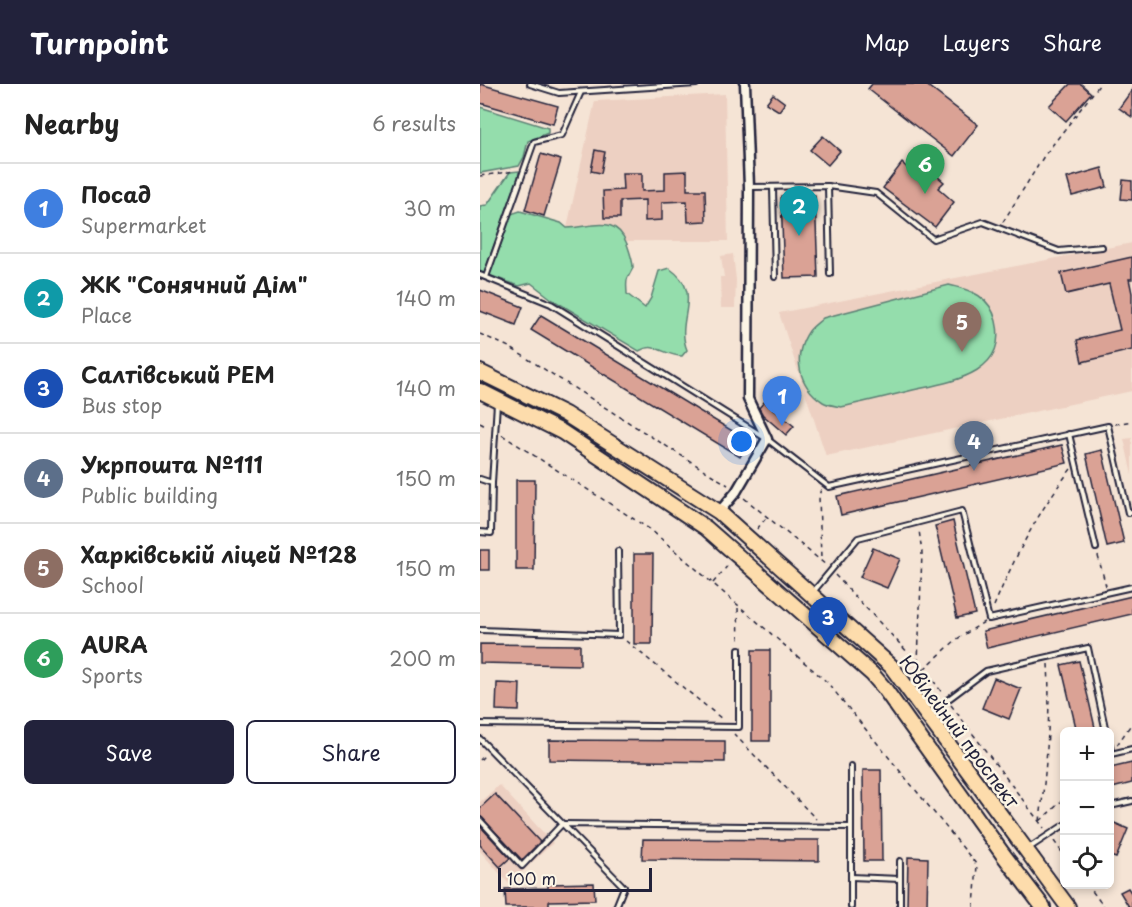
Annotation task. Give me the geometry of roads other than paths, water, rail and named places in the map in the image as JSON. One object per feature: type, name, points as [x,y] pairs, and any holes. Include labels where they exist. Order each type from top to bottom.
[{"type":"main road","name":"Ювілейний проспект","points":[[480,372],[565,414],[719,512],[891,666],[1068,907]]},
{"type":"main road","name":"Ювілейний проспект","points":[[480,391],[562,432],[706,528],[872,674],[1043,907]]},
{"type":"main road","points":[[706,528],[719,512]]},
{"type":"street","points":[[719,512],[736,492],[767,440],[748,399],[749,187],[746,84]]},
{"type":"lane","points":[[530,84],[559,93],[696,84]]},
{"type":"lane","points":[[486,277],[534,142],[562,135],[581,92]]},
{"type":"lane","points":[[749,187],[828,186],[876,193],[933,239],[983,222],[1059,251],[1102,247]]},
{"type":"lane","points":[[828,186],[830,274]]},
{"type":"lane","points":[[773,187],[775,277]]},
{"type":"lane","points":[[480,275],[550,304],[767,440],[829,487],[1108,426],[1128,513],[1132,512]]},
{"type":"lane","points":[[480,532],[491,532],[497,399]]},
{"type":"lane","points":[[1069,434],[1095,548]]},
{"type":"lane","points":[[480,479],[492,483]]},
{"type":"lane","points":[[811,594],[858,538],[962,511],[988,619],[1132,587]]},
{"type":"lane","points":[[480,630],[619,635],[618,551]]},
{"type":"lane","points":[[927,715],[986,670],[1088,648],[1106,727]]},
{"type":"lane","points":[[480,724],[739,727],[739,649]]},
{"type":"lane","points":[[480,739],[624,887],[616,907]]},
{"type":"lane","points":[[1114,753],[1132,749]]},
{"type":"lane","points":[[850,766],[851,907]]},
{"type":"lane","points":[[1114,805],[1132,801]]},
{"type":"lane","points":[[480,820],[522,866],[562,824],[850,826]]},
{"type":"lane","points":[[1026,850],[1060,828]]},
{"type":"lane","points":[[900,861],[900,907]]},
{"type":"lane","points":[[851,877],[900,879]]},
{"type":"place","name":"AURA","points":[[925,194]]},
{"type":"place","name":"ЖК \"Сонячний Дім\"","points":[[799,236]]},
{"type":"place","name":"Харківській ліцей №128","points":[[962,352]]},
{"type":"place","name":"Посад","points":[[782,426]]},
{"type":"place","name":"Укрпошта №111","points":[[974,471]]},
{"type":"place","name":"Салтівський РЕМ","points":[[828,647]]}]
